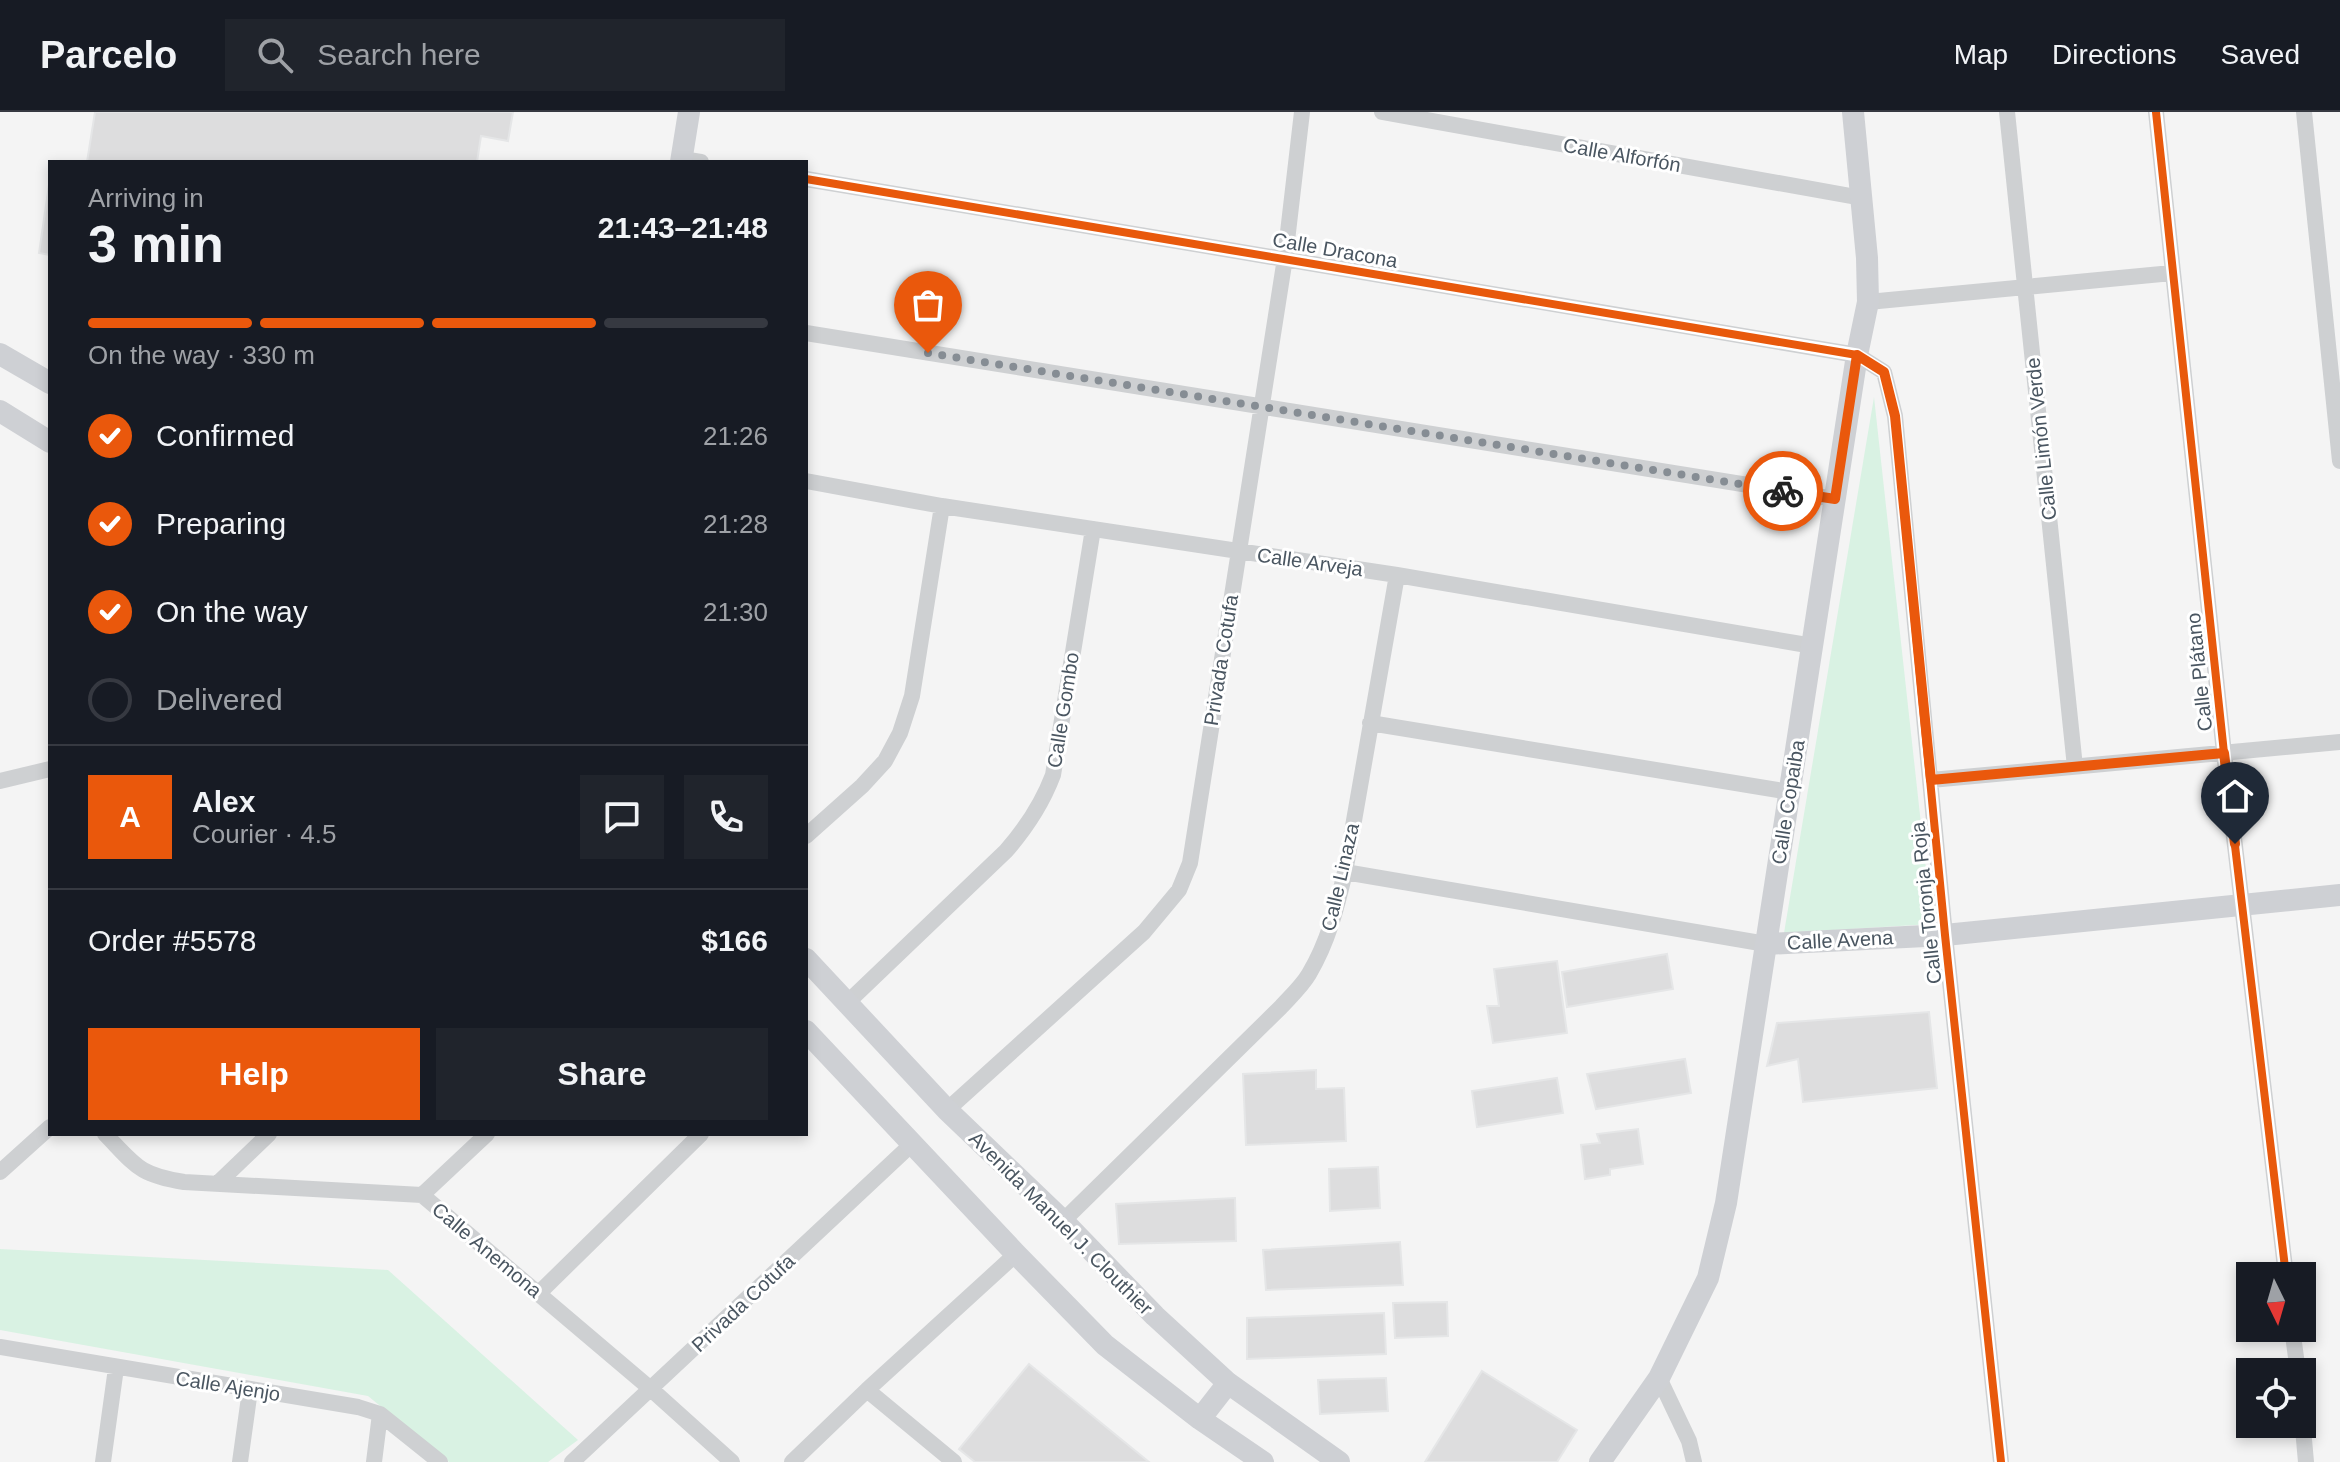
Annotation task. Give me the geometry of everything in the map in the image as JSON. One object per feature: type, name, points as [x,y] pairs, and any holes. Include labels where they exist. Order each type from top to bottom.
[{"type":"street","points":[[688,160],[689,112]]},
{"type":"street","name":"Privada Cotufa","points":[[947,1110],[1144,932],[1179,890],[1190,863],[1285,258],[1302,112]]},
{"type":"street","name":"Calle Alforfón","points":[[1382,112],[1862,198]]},
{"type":"street","name":"Calle Copaiba","points":[[1600,1462],[1659,1378],[1708,1278],[1728,1188],[1857,355],[1868,302],[1853,112]]},
{"type":"street","name":"Calle Limón Verde","points":[[2007,112],[2075,767]]},
{"type":"street","name":"Calle Plátano","points":[[2156,112],[2224,753],[2284,1262]]},
{"type":"street","points":[[2304,112],[2340,461]]},
{"type":"street","name":"Calle Dracona","points":[[808,179],[1857,355]]},
{"type":"street","points":[[1868,302],[2172,273]]},
{"type":"street","points":[[808,333],[1835,499]]},
{"type":"street","points":[[0,354],[48,382]]},
{"type":"street","name":"Calle Toronja Roja","points":[[1857,355],[1884,372],[1895,416],[1945,935],[2001,1462]]},
{"type":"street","points":[[0,411],[48,441]]},
{"type":"street","name":"Calle Arveja","points":[[808,481],[942,506],[1397,575],[1813,646]]},
{"type":"street","points":[[808,834],[885,761],[900,733],[912,696],[942,506]]},
{"type":"street","name":"Calle Gombo","points":[[848,1002],[1006,851],[1028,825],[1044,799],[1053,775],[1093,529]]},
{"type":"street","name":"Calle Linaza","points":[[1063,1221],[1281,1007],[1308,976],[1326,940],[1345,872],[1397,575]]},
{"type":"street","points":[[1370,723],[1790,792]]},
{"type":"street","points":[[1931,780],[2340,742]]},
{"type":"street","points":[[0,781],[48,769]]},
{"type":"street","name":"Calle Avena","points":[[1345,872],[1766,944],[1945,935],[2340,895]]},
{"type":"street","name":"Avenida Manuel J. Clouthier","points":[[808,961],[947,1110],[1063,1221],[1155,1316],[1228,1383],[1339,1462]]},
{"type":"street","points":[[808,1033],[1105,1345],[1200,1419],[1263,1462]]},
{"type":"street","points":[[0,1172],[48,1129]]},
{"type":"street","name":"Calle Anemona","points":[[107,1136],[137,1168],[158,1178],[422,1195],[732,1462]]},
{"type":"street","points":[[218,1183],[267,1136]]},
{"type":"street","points":[[422,1195],[485,1136]]},
{"type":"street","points":[[538,1294],[699,1136]]},
{"type":"street","name":"Privada Cotufa","points":[[572,1462],[913,1143]]},
{"type":"street","points":[[792,1462],[1016,1254]]},
{"type":"street","name":"Calle Ajenjo","points":[[0,1347],[358,1407],[380,1414],[440,1462]]},
{"type":"street","points":[[103,1462],[116,1368]]},
{"type":"street","points":[[1659,1378],[1689,1441],[1694,1462]]},
{"type":"street","points":[[1200,1419],[1228,1383]]},
{"type":"street","points":[[240,1462],[250,1390]]},
{"type":"street","points":[[867,1390],[954,1462]]},
{"type":"street","points":[[374,1462],[380,1414]]},
{"type":"street","points":[[2304,1438],[2306,1462]]},
{"type":"green space","points":[[1874,397],[1932,924],[1784,933]]},
{"type":"green space","points":[[0,1249],[388,1270],[578,1440],[548,1462],[449,1462],[368,1396],[0,1330]]},
{"type":"building","points":[[95,112],[513,112],[508,141],[481,136],[477,160],[87,160]]},
{"type":"building","points":[[48,192],[48,255],[39,253]]},
{"type":"building","points":[[1667,954],[1673,989],[1567,1007],[1562,972]]},
{"type":"building","points":[[1557,961],[1567,1033],[1493,1043],[1487,1006],[1499,1006],[1494,969]]},
{"type":"building","points":[[1929,1012],[1937,1088],[1803,1102],[1798,1059],[1767,1066],[1777,1023]]},
{"type":"building","points":[[1685,1059],[1691,1093],[1596,1109],[1587,1074]]},
{"type":"building","points":[[1316,1070],[1316,1089],[1344,1088],[1346,1141],[1246,1145],[1243,1074]]},
{"type":"building","points":[[1557,1078],[1563,1113],[1477,1127],[1472,1091]]},
{"type":"building","points":[[1638,1129],[1643,1164],[1610,1169],[1610,1175],[1585,1179],[1581,1145],[1600,1143],[1597,1134]]},
{"type":"building","points":[[1378,1167],[1380,1208],[1330,1211],[1329,1169]]},
{"type":"building","points":[[1235,1198],[1236,1241],[1119,1244],[1116,1204]]},
{"type":"building","points":[[1400,1242],[1403,1285],[1266,1290],[1263,1250]]},
{"type":"building","points":[[1447,1302],[1448,1336],[1395,1338],[1393,1303]]},
{"type":"building","points":[[1384,1313],[1386,1354],[1247,1359],[1247,1318]]},
{"type":"building","points":[[1029,1364],[1149,1462],[975,1462],[959,1449]]},
{"type":"building","points":[[1482,1371],[1577,1430],[1557,1462],[1425,1462]]},
{"type":"building","points":[[1386,1378],[1388,1411],[1320,1414],[1318,1380]]},
{"type":"cycle path","points":[[2156,112],[2224,753],[2284,1262]]},
{"type":"cycle path","points":[[808,179],[1857,355],[1884,372],[1895,416],[1945,935],[2001,1462]]},
{"type":"way so far","points":[[928,353],[1783,491]]},
{"type":"route","points":[[1783,491],[1835,499],[1857,355],[1884,372],[1895,416],[1931,780],[2224,753],[2235,844]]}]
